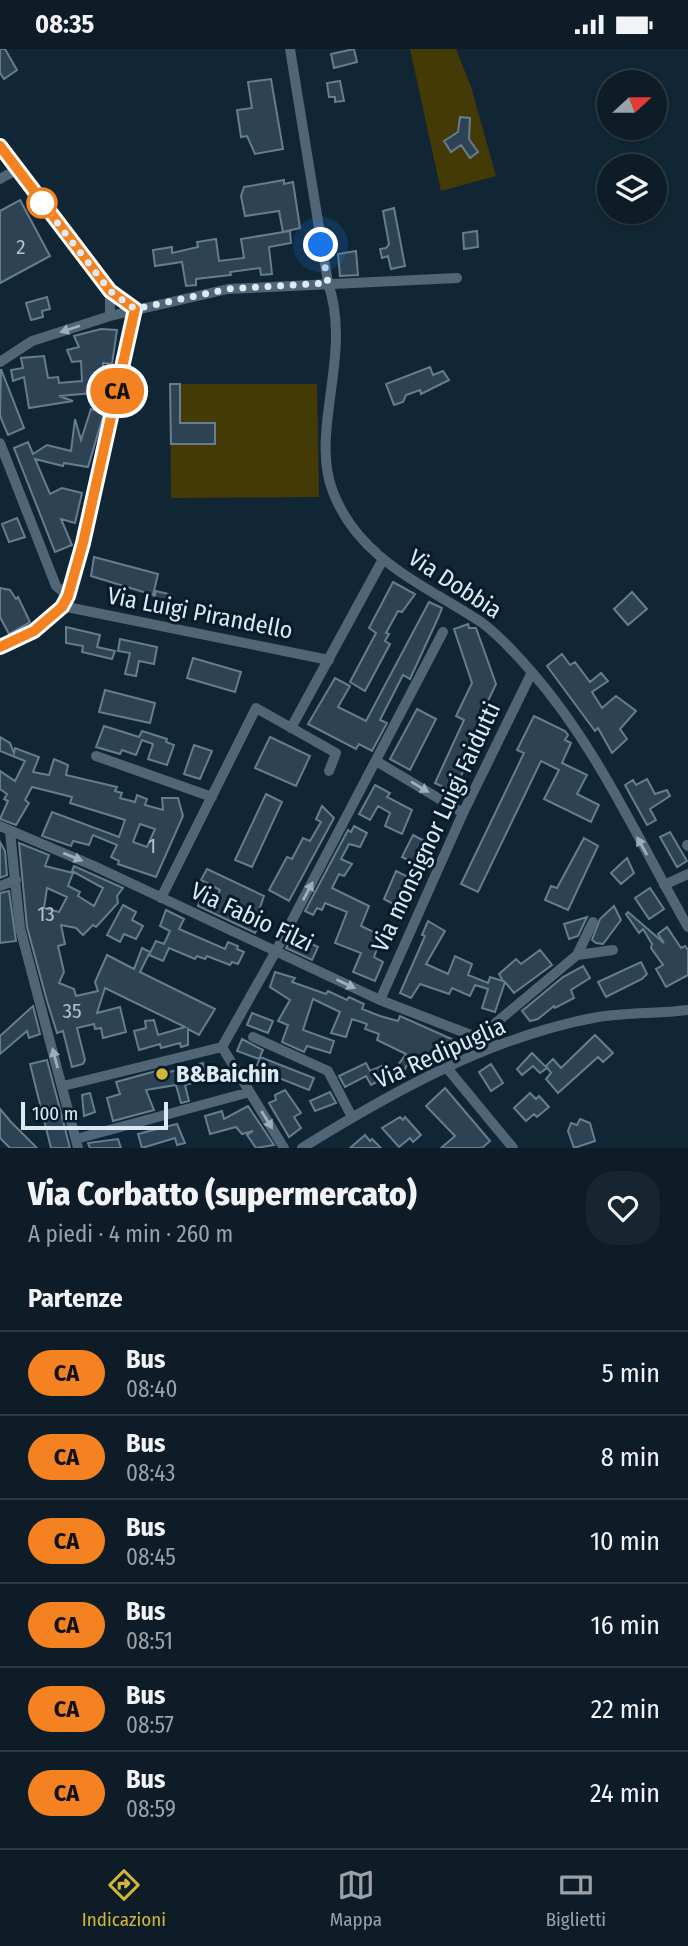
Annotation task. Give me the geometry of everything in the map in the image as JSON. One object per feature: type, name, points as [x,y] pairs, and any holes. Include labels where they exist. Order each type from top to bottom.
[{"type":"street","name":"Via Dobbia","points":[[290,49],[328,283],[336,307],[338,329],[326,457],[333,494],[351,524],[382,561],[409,581],[483,624],[532,672],[599,764],[688,927]]},
{"type":"street","points":[[0,146],[110,291],[135,309]]},
{"type":"street","points":[[0,179],[16,170]]},
{"type":"street","points":[[0,362],[32,341],[110,316],[228,289],[457,278]]},
{"type":"street","points":[[110,291],[110,316]]},
{"type":"street","points":[[0,647],[34,631],[62,607],[68,596],[83,543],[135,309]]},
{"type":"street","points":[[0,443],[56,586],[68,596]]},
{"type":"street","points":[[292,728],[382,561]]},
{"type":"street","name":"Via Luigi Pirandello","points":[[62,607],[329,660]]},
{"type":"street","points":[[63,1086],[222,1047],[276,951],[443,632]]},
{"type":"street","name":"Via monsignor Luigi Faidutti","points":[[380,1000],[463,813],[532,672]]},
{"type":"street","points":[[161,898],[256,709],[336,753],[329,771]]},
{"type":"street","points":[[96,756],[212,797]]},
{"type":"street","points":[[376,761],[463,813]]},
{"type":"street","name":"Via Fabio Filzi","points":[[0,826],[94,866],[380,1000],[497,1045]]},
{"type":"street","points":[[10,832],[20,928],[77,1143],[250,1092]]},
{"type":"street","points":[[664,885],[688,874]]},
{"type":"street","points":[[0,885],[16,880]]},
{"type":"street","points":[[478,1037],[578,955],[593,922]]},
{"type":"street","points":[[578,955],[613,950]]},
{"type":"street","name":"Via Redipuglia","points":[[302,1148],[352,1117],[497,1045],[596,1017],[643,1011],[685,1012]]},
{"type":"street","points":[[253,1037],[328,1071],[352,1117]]},
{"type":"street","points":[[222,1047],[284,1148]]},
{"type":"street","points":[[447,1068],[513,1148]]},
{"type":"shaded area","points":[[410,49],[456,49],[471,87],[496,176],[441,191]]},
{"type":"shaded area","points":[[170,384],[317,384],[319,497],[171,498]]},
{"type":"building","points":[[0,49],[5,49],[17,70],[4,79],[0,73]]},
{"type":"building","points":[[354,49],[357,62],[334,68],[331,54]]},
{"type":"building","points":[[271,79],[283,149],[255,154],[247,136],[241,137],[237,110],[252,108],[248,82]]},
{"type":"building","points":[[340,81],[344,101],[335,102],[335,97],[329,97],[327,83]]},
{"type":"building","points":[[460,117],[470,118],[469,139],[478,152],[470,158],[461,145],[451,152],[444,141],[458,132]]},
{"type":"building","points":[[284,180],[284,184],[293,182],[300,228],[283,232],[279,211],[245,216],[241,196],[244,187]]},
{"type":"building","points":[[20,200],[50,256],[0,283],[0,211]]},
{"type":"building","points":[[394,208],[405,266],[391,269],[388,256],[382,258],[380,249],[389,244],[383,211]]},
{"type":"building","points":[[290,231],[291,243],[269,247],[272,274],[261,275],[260,268],[230,272],[231,275],[196,279],[196,285],[186,286],[182,262],[155,266],[153,250],[172,247],[172,253],[198,247],[197,242],[216,239],[219,261],[244,258],[241,239]]},
{"type":"building","points":[[477,231],[478,247],[464,249],[463,233]]},
{"type":"building","points":[[356,251],[358,275],[340,276],[338,254]]},
{"type":"building","points":[[47,297],[50,309],[42,311],[43,317],[31,320],[26,303]]},
{"type":"building","points":[[101,329],[117,330],[112,364],[103,363],[105,392],[59,396],[73,401],[29,408],[24,377],[13,381],[11,370],[23,368],[21,358],[44,356],[48,378],[58,377],[59,383],[82,381],[81,361],[72,362],[67,350],[79,347],[74,336]]},
{"type":"building","points":[[430,367],[433,375],[443,371],[449,380],[421,394],[420,390],[406,395],[403,402],[394,405],[386,384]]},
{"type":"building","points":[[1,369],[24,428],[8,435],[0,416]]},
{"type":"building","points":[[170,384],[180,384],[180,423],[215,423],[215,444],[171,444]]},
{"type":"building","points":[[91,409],[104,413],[88,467],[64,463],[63,466],[35,459],[50,494],[62,488],[82,493],[75,523],[61,519],[72,545],[55,552],[14,448],[28,442],[33,454],[47,445],[71,451],[75,419],[81,440]]},
{"type":"building","points":[[17,518],[25,537],[9,542],[2,524]]},
{"type":"building","points":[[94,557],[158,574],[153,595],[91,576]]},
{"type":"building","points":[[393,582],[415,594],[402,612],[398,611],[386,633],[389,634],[385,641],[390,644],[365,691],[350,682],[376,633],[369,628]]},
{"type":"building","points":[[0,588],[10,590],[16,599],[18,597],[30,622],[9,634],[0,617]]},
{"type":"building","points":[[156,591],[172,595],[168,611],[152,607]]},
{"type":"building","points":[[632,592],[647,609],[628,625],[614,609]]},
{"type":"building","points":[[429,602],[442,608],[410,679],[403,675],[380,720],[387,723],[372,751],[359,744],[356,749],[308,724],[335,678],[350,686],[338,707],[366,721]]},
{"type":"building","points":[[468,624],[469,628],[476,628],[496,684],[477,724],[485,727],[453,792],[435,783],[464,720],[456,716],[472,683],[454,629]]},
{"type":"building","points":[[66,627],[100,635],[97,647],[115,651],[112,659],[82,652],[83,646],[66,643]]},
{"type":"building","points":[[120,639],[157,647],[154,664],[139,661],[136,676],[125,674],[130,653],[118,651]]},
{"type":"building","points":[[562,654],[570,665],[575,662],[590,682],[601,673],[608,681],[592,692],[602,708],[616,696],[636,711],[620,729],[627,739],[612,753],[598,728],[595,731],[547,666]]},
{"type":"building","points":[[193,658],[241,672],[235,692],[187,678]]},
{"type":"building","points":[[105,690],[155,703],[150,723],[99,712]]},
{"type":"building","points":[[417,709],[436,719],[410,770],[390,759]]},
{"type":"building","points":[[534,716],[568,735],[565,740],[571,743],[562,763],[587,775],[577,794],[599,805],[591,822],[544,799],[559,770],[541,761],[478,892],[461,884],[524,753],[517,750]]},
{"type":"building","points":[[104,726],[139,737],[142,731],[167,739],[166,742],[174,745],[167,765],[148,759],[153,744],[142,740],[136,755],[122,750],[120,754],[96,747]]},
{"type":"building","points":[[0,737],[10,743],[14,753],[15,748],[39,757],[33,772],[49,775],[54,759],[68,765],[66,775],[117,787],[115,791],[122,793],[120,798],[135,802],[137,795],[147,799],[145,805],[163,810],[162,798],[178,798],[183,816],[156,877],[118,864],[119,861],[111,857],[117,845],[93,835],[89,845],[73,841],[71,846],[42,836],[52,812],[119,837],[125,820],[70,803],[72,797],[32,787],[25,800],[29,803],[16,825],[0,819],[8,801],[4,799],[7,794],[0,789],[0,771],[15,781],[25,761],[0,751]],"holes":[[[140,824],[155,829],[147,847],[133,842]]]},
{"type":"building","points":[[270,737],[310,756],[296,786],[255,768]]},
{"type":"building","points":[[194,745],[212,751],[200,779],[184,774]]},
{"type":"building","points":[[647,779],[655,794],[667,790],[670,796],[650,809],[656,820],[647,825],[625,785],[633,780],[636,785]]},
{"type":"building","points":[[375,785],[390,793],[387,797],[412,810],[402,834],[385,826],[390,813],[378,806],[370,820],[359,814]]},
{"type":"building","points":[[266,794],[282,802],[252,867],[235,860]]},
{"type":"building","points":[[322,806],[334,818],[289,901],[269,890],[287,857],[292,859],[303,838],[310,841],[321,822],[316,819]]},
{"type":"building","points":[[354,826],[367,833],[360,847],[349,844],[341,859],[352,864],[344,876],[339,874],[332,888],[369,906],[361,926],[382,936],[374,957],[383,962],[375,981],[353,972],[361,953],[335,943],[347,912],[325,903],[322,910],[317,908],[313,915],[305,911],[348,830],[351,832]]},
{"type":"building","points":[[670,832],[687,861],[677,867],[660,837]]},
{"type":"building","points":[[413,835],[428,843],[418,865],[402,857]]},
{"type":"building","points":[[584,838],[598,846],[568,910],[545,900],[551,886],[557,888]]},
{"type":"building","points":[[0,842],[5,851],[7,875],[0,878]]},
{"type":"building","points":[[19,843],[49,855],[45,866],[73,873],[68,886],[80,892],[78,896],[94,906],[103,888],[72,871],[74,866],[123,888],[117,896],[118,903],[96,927],[93,925],[83,935],[76,928],[61,925],[65,944],[58,946],[64,972],[59,983],[74,989],[76,996],[98,991],[95,982],[107,955],[134,969],[142,948],[150,952],[140,972],[215,1009],[199,1035],[188,1029],[188,1045],[181,1047],[180,1043],[161,1048],[160,1044],[139,1050],[134,1031],[146,1028],[145,1021],[154,1020],[158,1035],[185,1027],[105,988],[97,1013],[120,1007],[126,1032],[103,1038],[101,1028],[95,1029],[94,1024],[77,1028],[85,1060],[83,1064],[72,1067],[63,1031],[57,1033],[27,927]],"holes":[[[47,888],[67,897],[59,912],[44,908]]]},
{"type":"building","points":[[627,858],[634,873],[621,884],[611,873]]},
{"type":"building","points":[[207,869],[264,896],[258,913],[263,915],[255,933],[198,906],[201,897],[214,903],[220,890],[201,880]]},
{"type":"building","points":[[396,871],[414,880],[401,908],[384,899]]},
{"type":"building","points":[[650,888],[664,909],[649,919],[635,898]]},
{"type":"building","points":[[9,891],[16,941],[0,943],[0,893]]},
{"type":"building","points":[[123,905],[136,912],[132,920],[143,926],[136,939],[124,934],[120,942],[107,935]]},
{"type":"building","points":[[614,906],[621,920],[603,944],[596,943],[592,940],[600,919]]},
{"type":"building","points":[[166,910],[184,919],[179,929],[225,949],[228,942],[238,946],[237,949],[244,952],[238,964],[232,962],[230,965],[207,956],[205,959],[197,956],[195,959],[169,948],[163,961],[149,955],[156,941],[164,944],[170,931],[160,926]]},
{"type":"building","points":[[628,912],[664,943],[658,934],[667,927],[681,948],[685,946],[688,950],[688,975],[666,987],[656,969],[663,965],[651,948],[652,944],[643,929],[639,933],[626,914]]},
{"type":"building","points":[[587,917],[578,936],[569,939],[564,924]]},
{"type":"building","points":[[428,921],[445,931],[426,964],[448,974],[455,956],[472,964],[468,975],[488,983],[490,977],[503,981],[499,974],[516,959],[521,964],[540,950],[552,965],[514,993],[505,982],[495,1012],[482,1008],[488,989],[475,985],[470,996],[452,988],[449,994],[420,984],[411,998],[400,993],[425,936],[422,935]]},
{"type":"building","points":[[295,930],[302,934],[300,938],[318,947],[312,960],[286,948]]},
{"type":"building","points":[[641,962],[647,974],[642,979],[606,997],[598,982]]},
{"type":"building","points":[[583,966],[590,978],[571,990],[574,998],[555,1008],[554,1006],[538,1019],[530,1021],[522,1011],[563,977]]},
{"type":"building","points":[[275,972],[295,978],[292,982],[326,994],[328,991],[347,1000],[349,997],[364,1004],[362,1009],[380,1016],[398,1021],[400,1016],[454,1040],[449,1052],[430,1062],[423,1057],[413,1069],[407,1065],[405,1069],[398,1065],[406,1054],[377,1040],[379,1034],[365,1029],[367,1024],[352,1019],[346,1037],[331,1033],[340,1012],[313,999],[303,1030],[334,1041],[330,1053],[307,1046],[304,1052],[282,1042],[288,1025],[278,1021],[290,1000],[270,987]]},
{"type":"building","points":[[33,1006],[40,1034],[29,1038],[27,1031],[0,1054],[0,1036]]},
{"type":"building","points":[[252,1013],[273,1021],[268,1033],[247,1025]]},
{"type":"building","points":[[595,1035],[613,1053],[603,1062],[598,1057],[558,1093],[546,1079],[551,1073],[546,1066],[553,1059],[561,1068]]},
{"type":"building","points":[[242,1039],[263,1050],[259,1059],[237,1051]]},
{"type":"building","points":[[532,1053],[547,1068],[540,1073],[533,1066],[522,1075],[517,1069]]},
{"type":"building","points":[[260,1057],[314,1078],[309,1090],[256,1069]]},
{"type":"building","points":[[47,1060],[70,1148],[51,1148],[30,1064]]},
{"type":"building","points":[[203,1063],[207,1079],[185,1085],[189,1101],[181,1103],[176,1085],[146,1090],[154,1110],[113,1121],[107,1098],[120,1094],[116,1082],[160,1070],[162,1074]]},
{"type":"building","points":[[366,1063],[370,1071],[386,1064],[391,1075],[371,1085],[366,1076],[345,1087],[339,1076]]},
{"type":"building","points":[[491,1064],[503,1083],[491,1091],[479,1072]]},
{"type":"building","points":[[445,1088],[490,1141],[482,1148],[441,1148],[455,1136],[426,1106]]},
{"type":"building","points":[[285,1090],[301,1113],[294,1117],[301,1128],[289,1137],[269,1103],[276,1100],[275,1095]]},
{"type":"building","points":[[330,1092],[336,1103],[315,1111],[310,1101]]},
{"type":"building","points":[[90,1093],[95,1112],[84,1116],[82,1095]]},
{"type":"building","points":[[530,1093],[536,1099],[539,1096],[549,1107],[537,1117],[534,1114],[526,1121],[514,1108]]},
{"type":"building","points":[[248,1106],[274,1145],[256,1148],[247,1135],[253,1131],[242,1134],[236,1127],[210,1134],[205,1116],[222,1111],[224,1119]]},
{"type":"building","points":[[0,1109],[37,1148],[10,1148],[0,1138]]},
{"type":"building","points":[[400,1117],[403,1120],[405,1117],[421,1135],[413,1142],[410,1138],[399,1147],[382,1128]]},
{"type":"building","points":[[580,1119],[590,1123],[595,1141],[574,1148],[568,1131],[571,1123],[577,1125]]},
{"type":"building","points":[[177,1124],[185,1143],[177,1145],[175,1138],[142,1148],[138,1134]]},
{"type":"building","points":[[365,1135],[370,1141],[372,1139],[381,1148],[350,1148]]},
{"type":"building","points":[[118,1139],[121,1148],[90,1148],[88,1143]]},
{"type":"bus line","name":"CA","points":[[0,146],[110,291],[135,309],[83,543],[68,596],[62,607],[34,631],[0,647]]},
{"type":"place","name":"B&Baichin","points":[[162,1074]]},
{"type":"route","points":[[42,203],[110,291],[135,309],[228,289],[328,283],[321,245]]}]
